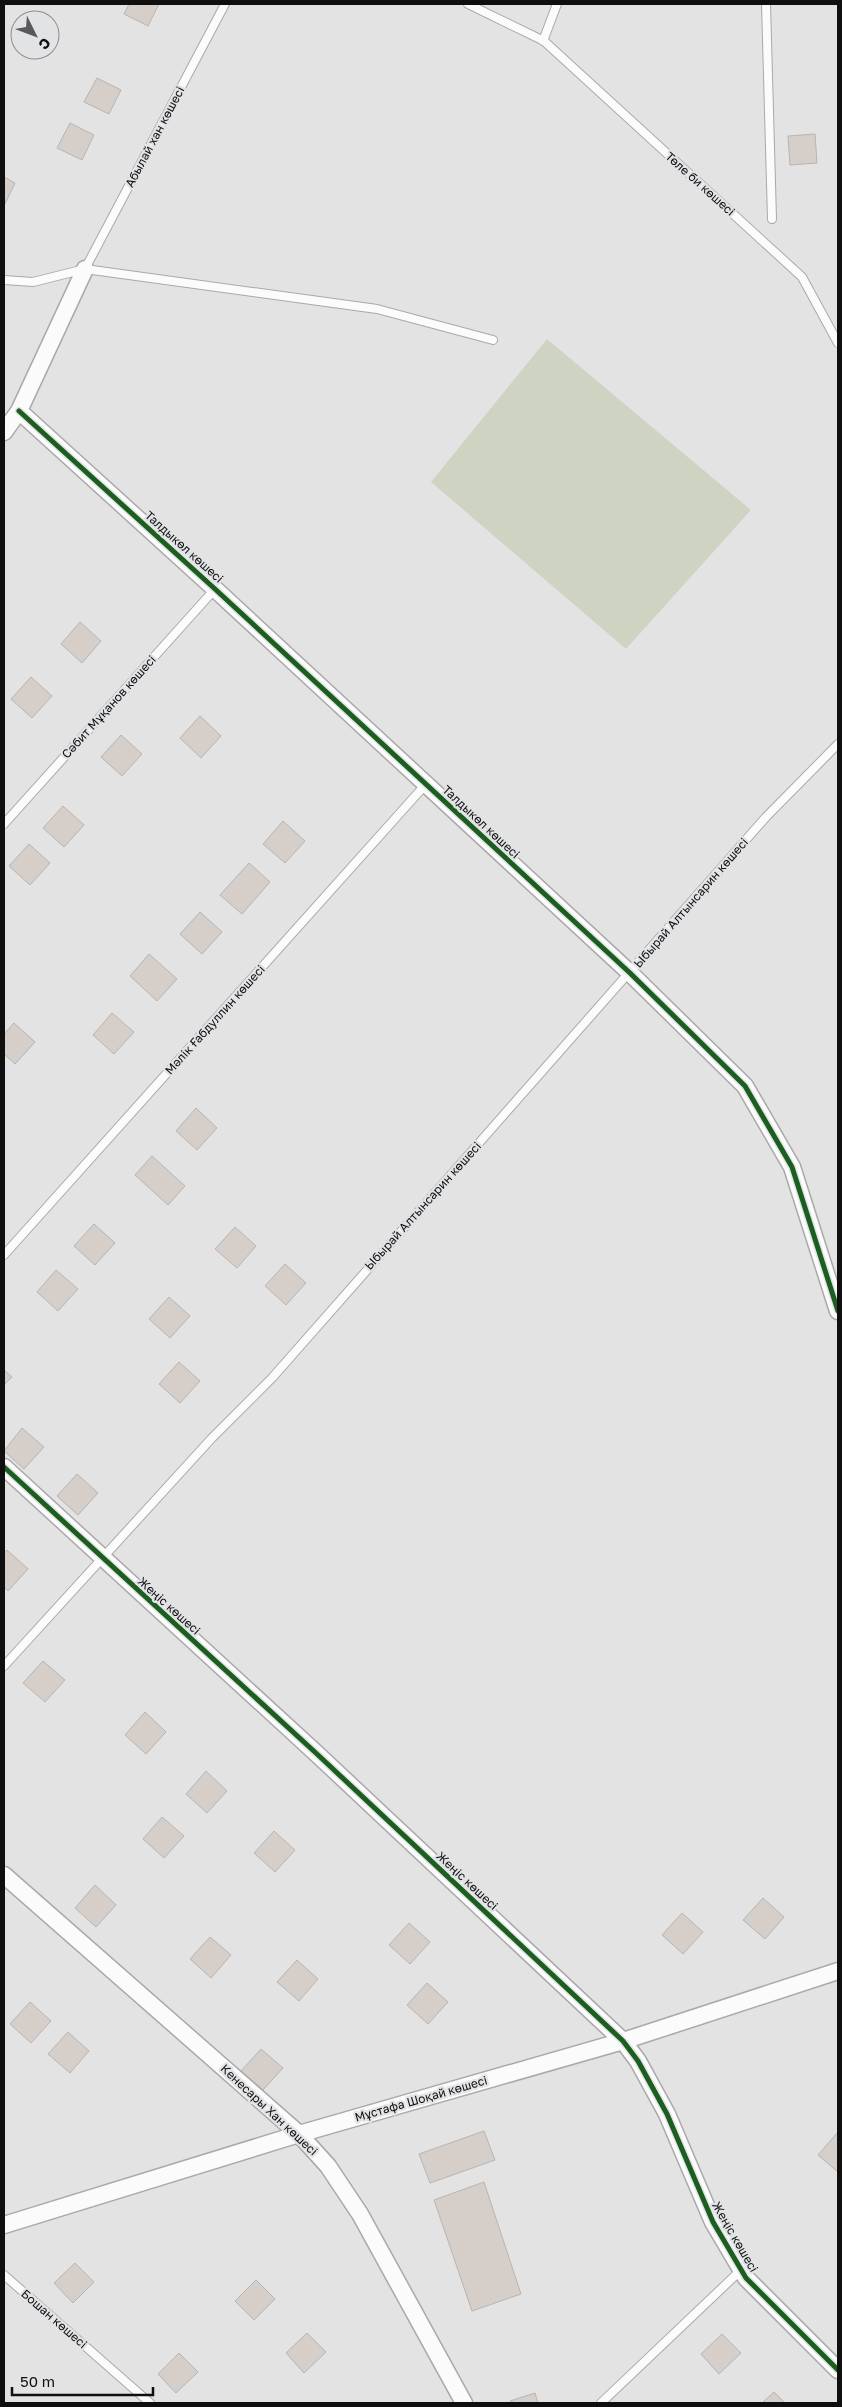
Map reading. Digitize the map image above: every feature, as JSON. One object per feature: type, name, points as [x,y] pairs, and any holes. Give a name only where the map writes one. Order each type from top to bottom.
[{"type":"street","points":[[4,432],[19,411],[85,269]]},
{"type":"street","name":"Талдыкөл көшесі","points":[[19,411],[215,589],[630,973],[745,1086],[792,1167],[838,1311]]},
{"type":"street","name":"Жеңіс көшесі","points":[[4,1467],[317,1754],[623,2041],[638,2061],[667,2114],[713,2222],[746,2278],[838,2370]]},
{"type":"street","name":"Кенесары Хан көшесі","points":[[4,1875],[299,2134],[328,2166],[360,2214],[464,2403]]},
{"type":"street","name":"Мұстафа Шоқай көшесі","points":[[4,2225],[299,2134],[623,2041],[838,1971]]},
{"type":"lane","name":"Абылай хан көшесі","points":[[85,269],[225,4]]},
{"type":"lane","name":"Төле би көшесі","points":[[468,4],[543,41],[802,278],[838,343]]},
{"type":"lane","points":[[543,41],[557,4]]},
{"type":"lane","points":[[766,4],[772,219]]},
{"type":"lane","points":[[4,280],[33,282],[85,269],[377,309],[493,340]]},
{"type":"lane","name":"Сәбит Мұқанов көшесі","points":[[4,824],[215,589]]},
{"type":"lane","name":"Ыбырай Алтынсарин көшесі","points":[[4,1666],[211,1439],[272,1378],[766,817],[838,744]]},
{"type":"lane","name":"Мәлік Ғабдуллин көшесі","points":[[4,1255],[426,784]]},
{"type":"lane","points":[[601,2403],[741,2270]]},
{"type":"lane","name":"Бошан көшесі","points":[[4,2275],[150,2403]]},
{"type":"green space","points":[[547,339],[751,510],[626,649],[431,482]]},
{"type":"building","points":[[129,4],[159,4],[148,26],[124,14]]},
{"type":"building","points":[[97,78],[121,90],[109,114],[84,102]]},
{"type":"building","points":[[70,123],[94,135],[82,160],[57,148]]},
{"type":"building","points":[[815,134],[817,163],[790,165],[788,136]]},
{"type":"building","points":[[4,177],[15,183],[4,206]]},
{"type":"building","points":[[80,622],[101,641],[82,663],[61,644]]},
{"type":"building","points":[[31,677],[52,696],[32,718],[11,699]]},
{"type":"building","points":[[200,716],[221,736],[201,758],[180,738]]},
{"type":"building","points":[[121,735],[142,754],[122,776],[101,757]]},
{"type":"building","points":[[63,806],[84,825],[64,847],[43,828]]},
{"type":"building","points":[[283,821],[305,841],[285,863],[263,844]]},
{"type":"building","points":[[29,844],[50,863],[30,885],[9,866]]},
{"type":"building","points":[[249,863],[270,882],[242,914],[220,895]]},
{"type":"building","points":[[200,912],[222,932],[202,954],[180,934]]},
{"type":"building","points":[[149,954],[177,979],[157,1001],[130,976]]},
{"type":"building","points":[[112,1013],[134,1032],[114,1054],[93,1035]]},
{"type":"building","points":[[14,1023],[35,1042],[15,1064],[4,1054],[4,1034]]},
{"type":"building","points":[[196,1108],[217,1128],[197,1150],[176,1131]]},
{"type":"building","points":[[152,1156],[185,1186],[168,1205],[135,1175]]},
{"type":"building","points":[[94,1224],[115,1243],[95,1265],[74,1246]]},
{"type":"building","points":[[235,1227],[256,1246],[237,1268],[215,1249]]},
{"type":"building","points":[[285,1264],[306,1283],[286,1305],[265,1286]]},
{"type":"building","points":[[56,1270],[78,1289],[58,1311],[37,1292]]},
{"type":"building","points":[[169,1297],[190,1316],[170,1338],[149,1319]]},
{"type":"building","points":[[179,1362],[200,1381],[180,1403],[159,1384]]},
{"type":"building","points":[[4,1370],[12,1377],[4,1385]]},
{"type":"building","points":[[22,1428],[44,1447],[24,1469],[4,1451]]},
{"type":"building","points":[[77,1474],[98,1493],[78,1515],[57,1496]]},
{"type":"building","points":[[7,1550],[28,1569],[8,1591],[4,1587],[4,1553]]},
{"type":"building","points":[[43,1661],[65,1680],[45,1702],[23,1683]]},
{"type":"building","points":[[145,1712],[166,1732],[146,1754],[125,1735]]},
{"type":"building","points":[[206,1771],[227,1791],[207,1813],[186,1794]]},
{"type":"building","points":[[162,1817],[184,1836],[164,1858],[143,1839]]},
{"type":"building","points":[[274,1831],[295,1850],[275,1872],[254,1853]]},
{"type":"building","points":[[95,1885],[116,1905],[96,1927],[75,1908]]},
{"type":"building","points":[[763,1898],[784,1917],[765,1939],[743,1920]]},
{"type":"building","points":[[682,1913],[703,1932],[683,1954],[662,1935]]},
{"type":"building","points":[[409,1923],[430,1942],[410,1964],[389,1945]]},
{"type":"building","points":[[210,1937],[231,1955],[211,1978],[190,1959]]},
{"type":"building","points":[[297,1960],[318,1979],[299,2001],[277,1982]]},
{"type":"building","points":[[427,1983],[448,2002],[428,2024],[407,2005]]},
{"type":"building","points":[[30,2002],[51,2021],[31,2043],[10,2024]]},
{"type":"building","points":[[68,2032],[89,2051],[70,2073],[48,2054]]},
{"type":"building","points":[[261,2049],[283,2068],[263,2090],[241,2071]]},
{"type":"building","points":[[484,2131],[495,2160],[430,2183],[419,2154]]},
{"type":"building","points":[[838,2132],[838,2172],[818,2155]]},
{"type":"building","points":[[484,2182],[521,2294],[472,2311],[434,2200]]},
{"type":"building","points":[[75,2263],[94,2282],[73,2303],[54,2283]]},
{"type":"building","points":[[256,2280],[275,2299],[254,2320],[235,2301]]},
{"type":"building","points":[[307,2333],[326,2352],[304,2373],[286,2353]]},
{"type":"building","points":[[722,2334],[741,2353],[719,2374],[701,2354]]},
{"type":"building","points":[[179,2353],[198,2372],[176,2393],[158,2374]]},
{"type":"building","points":[[774,2392],[785,2403],[762,2403]]},
{"type":"building","points":[[535,2393],[538,2403],[511,2403],[510,2401]]},
{"type":"cycle path","points":[[19,411],[215,589],[630,973],[745,1086],[792,1167],[838,1311]]},
{"type":"cycle path","points":[[4,1467],[317,1754],[623,2041],[638,2061],[667,2114],[713,2222],[746,2278],[838,2370]]}]
